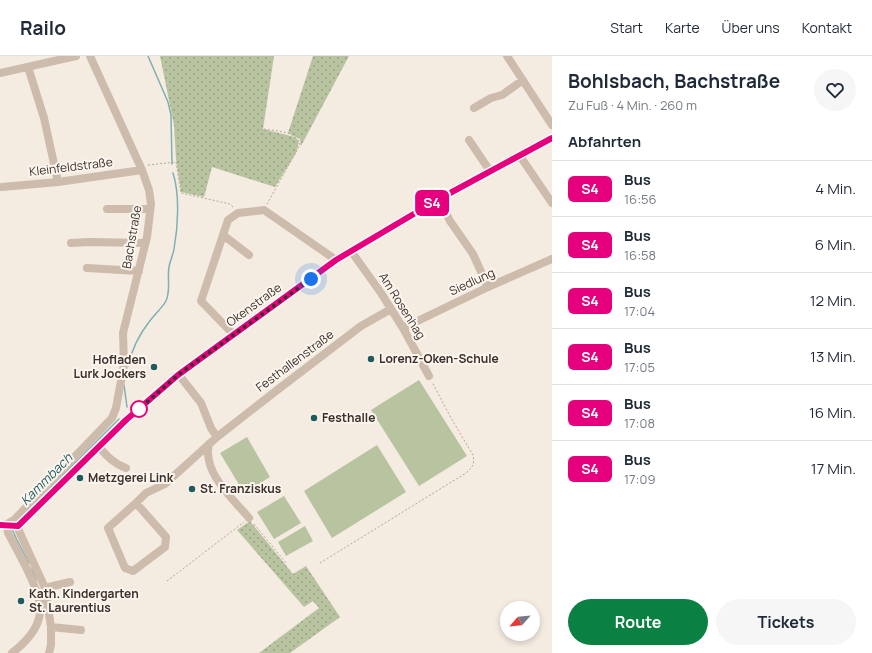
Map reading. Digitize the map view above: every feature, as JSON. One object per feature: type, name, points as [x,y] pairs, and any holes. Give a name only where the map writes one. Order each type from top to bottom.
[{"type":"street","points":[[0,73],[76,56]]},
{"type":"street","name":"Bachstraße","points":[[9,525],[112,418],[116,408],[124,365],[123,333],[145,243],[150,209],[149,190],[141,168],[92,56]]},
{"type":"street","points":[[507,56],[552,125]]},
{"type":"street","points":[[28,67],[44,118],[58,182]]},
{"type":"street","points":[[474,108],[491,98],[502,95],[523,80]]},
{"type":"street","name":"Okenstraße","points":[[9,525],[99,447],[126,420],[178,375],[336,260],[439,199],[552,138]]},
{"type":"street","points":[[469,140],[490,171]]},
{"type":"street","points":[[520,156],[552,203]]},
{"type":"street","name":"Kleinfeldstraße","points":[[2,187],[58,182],[141,168]]},
{"type":"street","points":[[439,199],[450,221],[473,254],[488,287]]},
{"type":"street","points":[[107,209],[150,209]]},
{"type":"street","points":[[234,335],[201,301],[228,220],[238,213],[264,210],[336,260]]},
{"type":"street","points":[[223,235],[249,255]]},
{"type":"street","points":[[70,243],[145,243]]},
{"type":"street","name":"Am Rosenhag","points":[[351,251],[381,293],[403,328],[429,376]]},
{"type":"street","name":"Siedlung","points":[[403,328],[488,287],[552,259]]},
{"type":"street","points":[[87,268],[139,271]]},
{"type":"street","name":"Festhallenstraße","points":[[136,503],[166,537],[164,547],[133,571],[125,568],[108,528],[146,492],[164,484],[217,437],[361,326],[391,309]]},
{"type":"street","points":[[178,375],[201,403],[211,428],[217,437]]},
{"type":"street","points":[[116,408],[126,420]]},
{"type":"street","points":[[209,444],[208,456],[214,476],[249,518]]},
{"type":"street","points":[[99,447],[117,465],[126,468]]},
{"type":"street","points":[[12,653],[25,643],[32,633],[40,614],[40,607],[32,580],[8,533],[9,525],[19,531],[45,588],[51,627],[51,645],[49,653]]},
{"type":"street","points":[[45,588],[70,582]]},
{"type":"street","points":[[51,627],[81,630]]},
{"type":"path","points":[[264,129],[296,137],[300,141],[300,145],[264,210]]},
{"type":"path","points":[[141,168],[176,162],[180,193],[230,204],[238,213]]},
{"type":"path","points":[[320,563],[466,473],[473,466],[474,459],[429,376]]},
{"type":"path","points":[[167,581],[249,518],[287,564]]},
{"type":"green space","points":[[160,56],[274,56],[263,129],[295,137],[299,142],[296,153],[275,187],[212,167],[204,197],[181,192],[176,159],[174,125]]},
{"type":"green space","points":[[313,56],[349,56],[301,146],[300,139],[288,133]]},
{"type":"green space","points":[[419,380],[467,456],[419,486],[371,410]]},
{"type":"green space","points":[[247,437],[270,477],[244,493],[220,453]]},
{"type":"green space","points":[[377,445],[406,492],[332,538],[304,491]]},
{"type":"green space","points":[[284,496],[301,523],[274,539],[257,512]]},
{"type":"green space","points":[[250,521],[293,574],[306,566],[340,617],[290,653],[259,653],[319,608],[313,601],[304,607],[237,530]]},
{"type":"green space","points":[[305,526],[313,541],[286,556],[278,542]]},
{"type":"waterway","name":"Kammbach","points":[[148,56],[168,102],[171,115],[172,164]]},
{"type":"waterway","name":"Kammbach","points":[[128,366],[131,354],[142,332],[164,304],[167,297],[169,288],[169,267],[177,231],[177,191],[173,173]]},
{"type":"waterway","name":"Kammbach","points":[[124,385],[127,407]]},
{"type":"waterway","name":"Kammbach","points":[[47,491],[119,419]]},
{"type":"waterway","name":"Kammbach","points":[[15,524],[12,529],[29,563]]},
{"type":"waterway","name":"Kammbach","points":[[32,569],[36,580]]},
{"type":"bus line","name":"S4","points":[[0,525],[7,524],[18,526],[126,420],[178,375],[336,260],[439,199],[552,138]]},
{"type":"place","name":"Lorenz-Oken-Schule","points":[[371,359]]},
{"type":"place","name":"Hofladen Lurk Jockers","points":[[154,367]]},
{"type":"place","name":"Festhalle","points":[[314,418]]},
{"type":"place","name":"Metzgerei Link","points":[[80,478]]},
{"type":"place","name":"St. Franziskus","points":[[192,489]]},
{"type":"place","name":"Kath. Kindergarten St. Laurentius","points":[[21,601]]},
{"type":"route","points":[[139,409],[138,410],[178,375],[311,279]]}]
